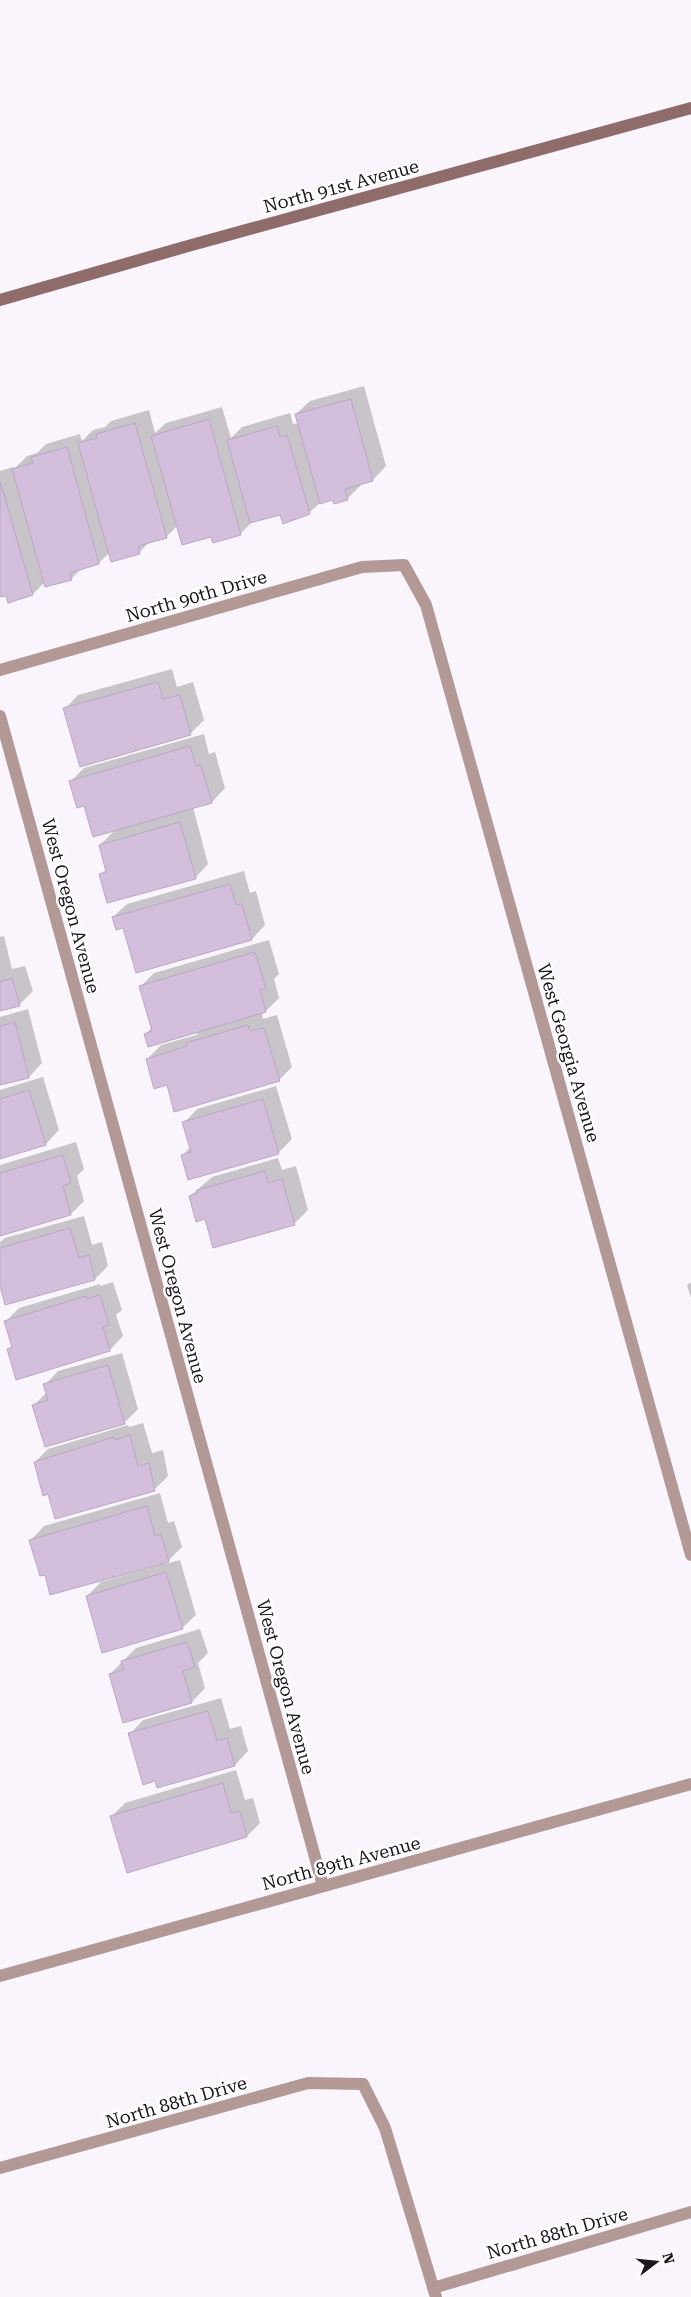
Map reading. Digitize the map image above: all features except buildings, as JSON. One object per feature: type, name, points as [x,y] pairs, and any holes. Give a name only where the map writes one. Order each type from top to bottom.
[{"type":"main road","name":"North 91st Avenue","points":[[0,300],[188,246],[691,108]]},
{"type":"street","name":"North 90th Drive","points":[[0,670],[362,567],[404,565]]},
{"type":"street","name":"West Georgia Avenue","points":[[404,565],[426,605],[691,1555]]},
{"type":"street","name":"West Oregon Avenue","points":[[0,716],[323,1886]]},
{"type":"street","name":"North 89th Avenue","points":[[0,1976],[691,1784]]},
{"type":"street","name":"North 88th Drive","points":[[0,2168],[308,2083],[363,2084],[385,2128],[434,2292],[691,2212]]}]
